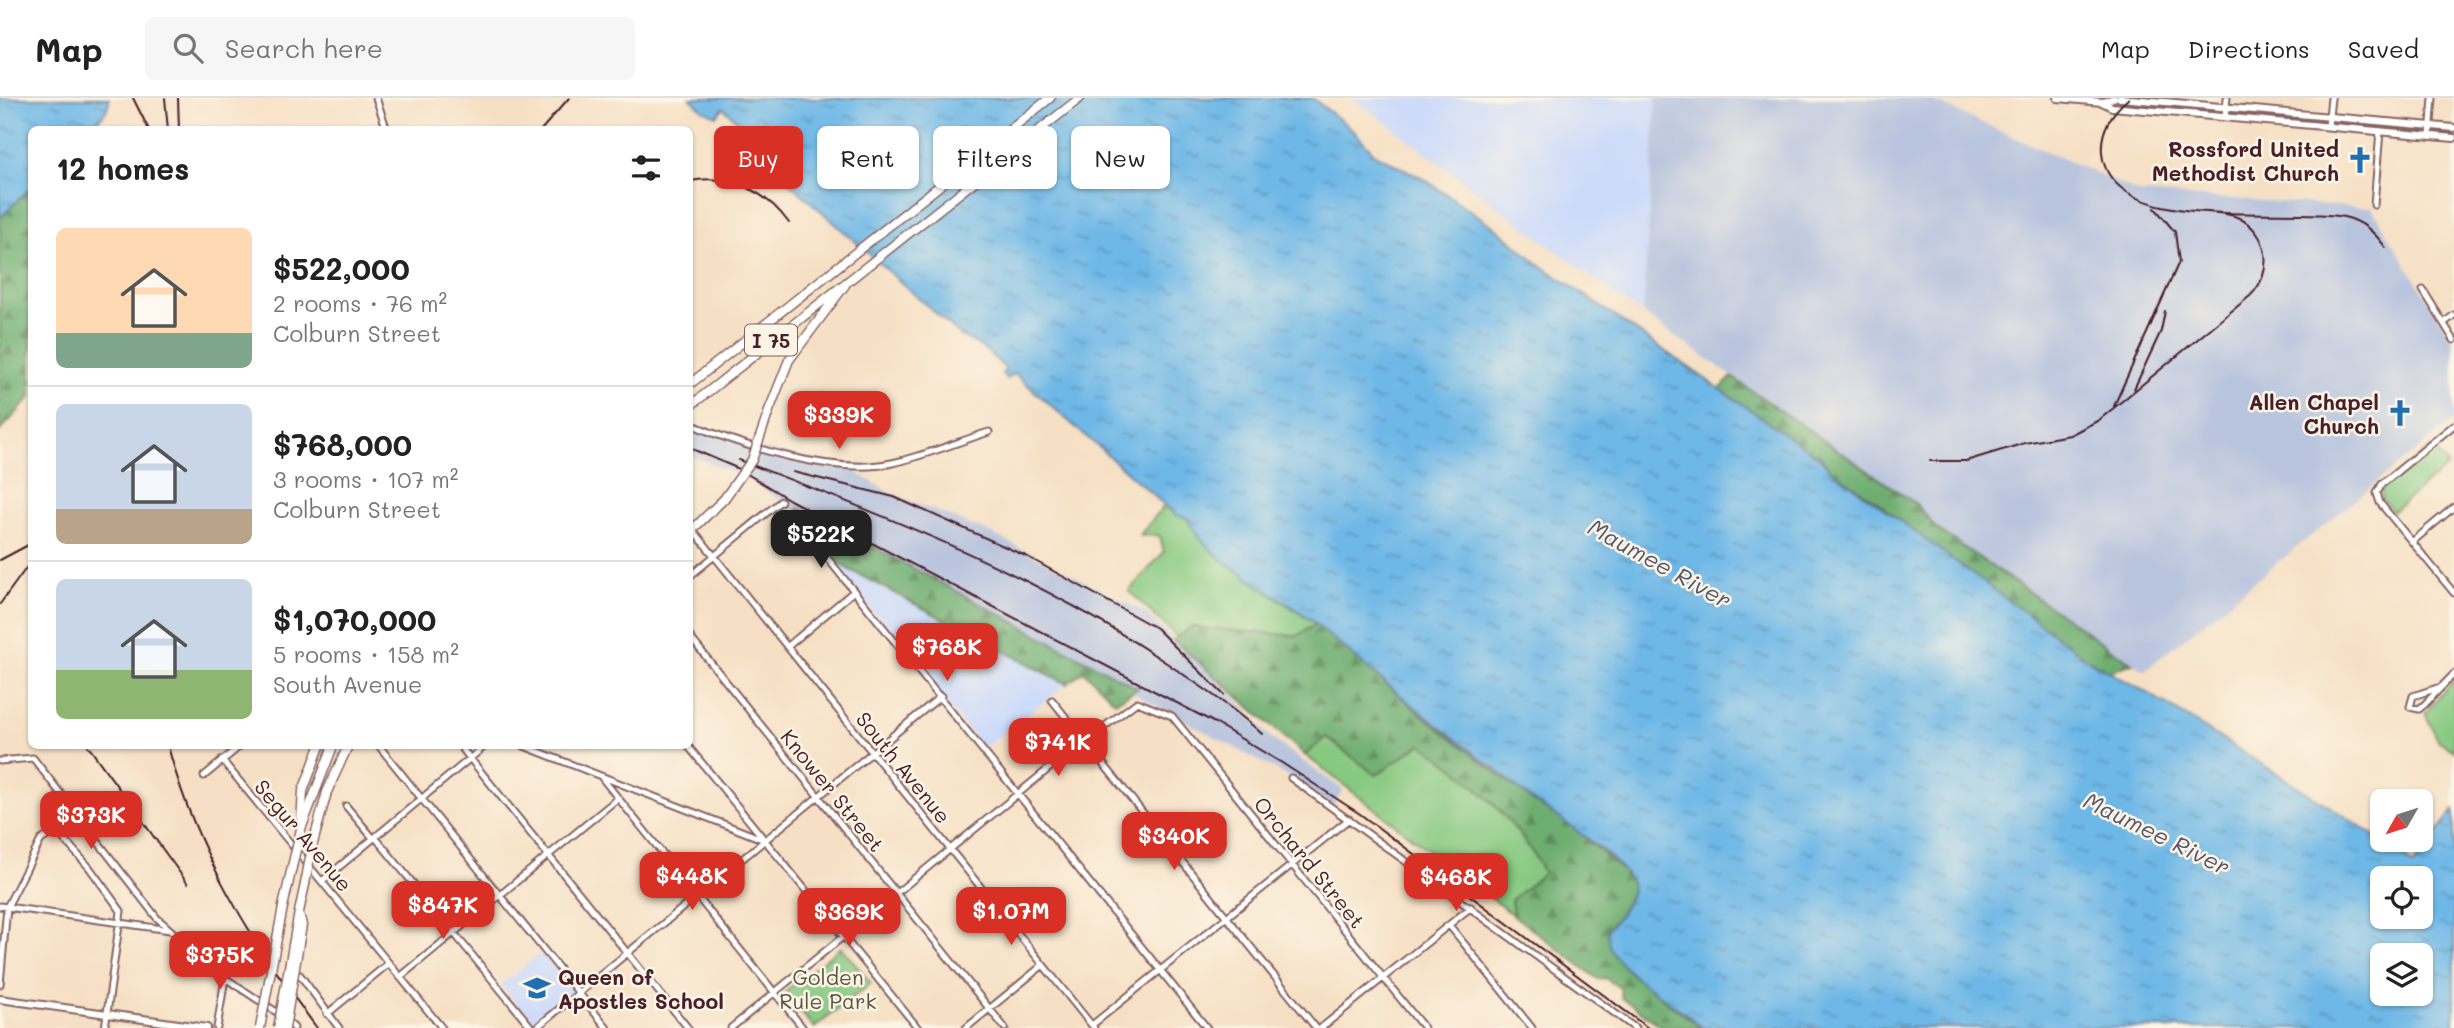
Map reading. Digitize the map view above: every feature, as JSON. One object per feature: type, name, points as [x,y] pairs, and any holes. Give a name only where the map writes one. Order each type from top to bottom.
[{"type":"highway","name":"I 75","points":[[693,382],[1050,98]]},
{"type":"highway","name":"I 75","points":[[693,404],[853,274],[1080,98]]},
{"type":"highway","points":[[693,526],[724,499],[752,460],[789,359],[853,274]]},
{"type":"highway","points":[[301,829],[303,790],[319,749]]},
{"type":"highway","points":[[258,1028],[301,829],[332,749]]},
{"type":"highway","points":[[278,1028],[312,847],[327,792],[347,749]]},
{"type":"highway","points":[[285,1028],[302,925],[299,913]]},
{"type":"main road","points":[[2058,98],[2102,102],[2112,107],[2454,138]]},
{"type":"main road","points":[[2102,102],[2114,98]]},
{"type":"main road","points":[[2120,98],[2454,128]]},
{"type":"main road","points":[[2150,110],[2151,101]]},
{"type":"main road","points":[[0,999],[207,1028]]},
{"type":"street","points":[[376,98],[386,126]]},
{"type":"street","points":[[2225,117],[2227,98]]},
{"type":"street","points":[[2329,127],[2331,98]]},
{"type":"street","points":[[2430,135],[2433,98]]},
{"type":"street","points":[[2374,205],[2379,131]]},
{"type":"street","points":[[2423,290],[2454,340]]},
{"type":"street","points":[[2444,323],[2454,315]]},
{"type":"street","points":[[693,425],[751,447],[845,466],[892,463],[989,432]]},
{"type":"street","points":[[2454,425],[2382,484],[2377,497],[2454,592]]},
{"type":"street","points":[[693,574],[781,501]]},
{"type":"street","points":[[2412,542],[2454,507]]},
{"type":"street","name":"South Avenue","points":[[693,530],[1093,1027]]},
{"type":"street","points":[[807,533],[1207,1028]]},
{"type":"street","points":[[787,647],[854,591]]},
{"type":"street","name":"Knower Street","points":[[693,641],[1004,1028]]},
{"type":"street","points":[[2441,687],[2413,696],[2410,707],[2419,709],[2441,687],[2454,674]]},
{"type":"street","points":[[346,806],[534,1028],[941,696]]},
{"type":"street","points":[[1052,700],[1318,1028],[1471,908]]},
{"type":"street","name":"Orchard Street","points":[[1084,740],[1132,702],[1145,704],[1172,716],[1424,1028]]},
{"type":"street","points":[[731,1028],[1084,740]]},
{"type":"street","points":[[204,776],[236,749]]},
{"type":"street","points":[[381,749],[607,1028]]},
{"type":"street","points":[[462,749],[688,1028]]},
{"type":"street","points":[[322,881],[481,749]]},
{"type":"street","points":[[531,749],[765,840]]},
{"type":"street","points":[[690,749],[918,1028]]},
{"type":"street","points":[[0,761],[33,758],[148,908],[225,978],[281,1015],[294,1028]]},
{"type":"street","name":"Segur Avenue","points":[[222,760],[442,1028]]},
{"type":"street","points":[[601,778],[803,1028]]},
{"type":"street","points":[[1291,778],[1635,1028]]},
{"type":"street","points":[[401,977],[617,799]]},
{"type":"street","points":[[1093,1027],[1349,819]]},
{"type":"street","points":[[0,914],[37,848],[49,835],[63,837],[121,911],[105,1028]]},
{"type":"street","points":[[3,907],[170,930]]},
{"type":"street","points":[[0,984],[8,917],[3,907]]},
{"type":"street","points":[[0,924],[8,917]]},
{"type":"street","points":[[1449,925],[1532,1028]]},
{"type":"street","points":[[327,1014],[389,963]]},
{"type":"street","points":[[966,1028],[1043,965]]},
{"type":"street","points":[[300,975],[339,1028]]},
{"type":"street","points":[[217,1028],[225,978]]},
{"type":"street","points":[[1620,1028],[1628,1022]]},
{"type":"shaded area","points":[[1353,98],[1656,98],[1643,314],[1618,297]]},
{"type":"shaded area","points":[[1656,98],[1926,98],[2140,193],[2372,208],[2454,343],[2454,420],[2144,671],[1937,529],[1916,504],[1643,314]]},
{"type":"shaded area","points":[[693,427],[751,447],[846,466],[890,493],[991,533],[1144,612],[1228,691],[1270,737],[1343,790],[1332,807],[1291,778],[804,515],[742,476],[693,456]]},
{"type":"shaded area","points":[[829,558],[1005,651],[1067,684],[983,749]]},
{"type":"shaded area","name":"Queen of Apostles School","points":[[542,952],[574,992],[534,1025],[500,985]]},
{"type":"green space","points":[[28,190],[28,400],[0,431],[0,218]]},
{"type":"green space","points":[[1732,377],[1916,504],[1937,529],[2132,663],[2110,672],[2081,655],[1830,469],[1820,458],[1719,390]]},
{"type":"green space","points":[[2432,447],[2448,466],[2393,511],[2381,498],[2382,488]]},
{"type":"green space","points":[[1165,505],[1176,515],[1188,518],[1209,547],[1226,561],[1316,624],[1298,636],[1192,627],[1177,637],[1129,591],[1164,552],[1159,535],[1139,536]]},
{"type":"green space","points":[[799,508],[846,534],[846,541],[854,548],[868,544],[1138,688],[1115,702],[1084,671],[1067,684],[831,560],[797,517]]},
{"type":"green space","points":[[1316,624],[1422,715],[1533,801],[1567,821],[1624,872],[1632,884],[1632,891],[1617,920],[1608,929],[1636,978],[1702,1028],[1664,1028],[1622,998],[1620,988],[1605,978],[1598,979],[1513,915],[1511,900],[1544,873],[1521,837],[1491,801],[1438,756],[1421,744],[1376,775],[1326,737],[1305,755],[1173,640],[1192,627],[1297,636]]},
{"type":"green space","points":[[2454,680],[2454,751],[2438,740],[2425,713]]},
{"type":"green space","points":[[1326,737],[1376,775],[1421,744],[1474,785],[1507,819],[1544,874],[1511,900],[1513,915],[1305,755]]},
{"type":"green space","name":"Golden Rule Park","points":[[841,947],[871,983],[814,1028],[785,992]]},
{"type":"water","points":[[0,98],[109,98],[107,109],[91,124],[28,126],[28,190],[0,218]]},
{"type":"water","name":"Maumee River","points":[[690,98],[1312,98],[1353,130],[1375,154],[1424,179],[1499,230],[1536,262],[1820,458],[1830,469],[2093,663],[2148,693],[2370,832],[2370,852],[2400,852],[2413,866],[2423,852],[2433,852],[2433,839],[2454,810],[2454,1028],[1702,1028],[1644,984],[1616,958],[1609,944],[1608,929],[1624,908],[1632,888],[1616,862],[1426,716],[1317,625],[1227,563],[1197,534],[1188,518],[1176,515],[1014,373],[1007,379],[1002,374],[1006,369],[991,355],[961,336],[796,189],[803,189],[803,126],[744,126],[723,108],[717,116],[703,110]]},
{"type":"railway","points":[[133,98],[147,126]]},
{"type":"railway","points":[[165,98],[168,126]]},
{"type":"railway","points":[[178,98],[179,126]]},
{"type":"railway","points":[[544,126],[569,98]]},
{"type":"railway","points":[[2129,98],[2108,122],[2102,153],[2112,179],[2135,197],[2167,207],[2205,212],[2344,217],[2368,228],[2386,248]]},
{"type":"railway","points":[[693,181],[719,180],[746,187],[769,202],[789,223]]},
{"type":"railway","points":[[2114,406],[2179,262],[2175,232],[2155,208]]},
{"type":"railway","points":[[1930,461],[1966,461],[2025,443],[2070,435],[2099,420],[2250,296],[2258,287],[2265,265],[2265,254],[2257,234],[2239,218],[2207,212]]},
{"type":"railway","points":[[2134,389],[2161,331],[2165,311]]},
{"type":"railway","points":[[693,449],[739,469],[790,500],[1215,723],[1282,763],[1360,814],[1648,1028]]},
{"type":"railway","points":[[739,460],[850,503],[1013,574],[1117,631],[1228,706],[1262,734]]},
{"type":"railway","points":[[793,472],[894,497],[1028,557],[1156,628],[1224,695]]},
{"type":"railway","points":[[0,560],[28,545]]},
{"type":"railway","points":[[0,604],[28,566]]},
{"type":"railway","points":[[90,749],[188,884]]},
{"type":"railway","points":[[169,749],[194,823],[228,894],[270,962],[317,1028]]},
{"type":"place","name":"Rossford United Methodist Church","points":[[2360,160]]},
{"type":"place","name":"Allen Chapel Church","points":[[2400,413]]},
{"type":"place","name":"Queen of Apostles School","points":[[537,988]]}]
